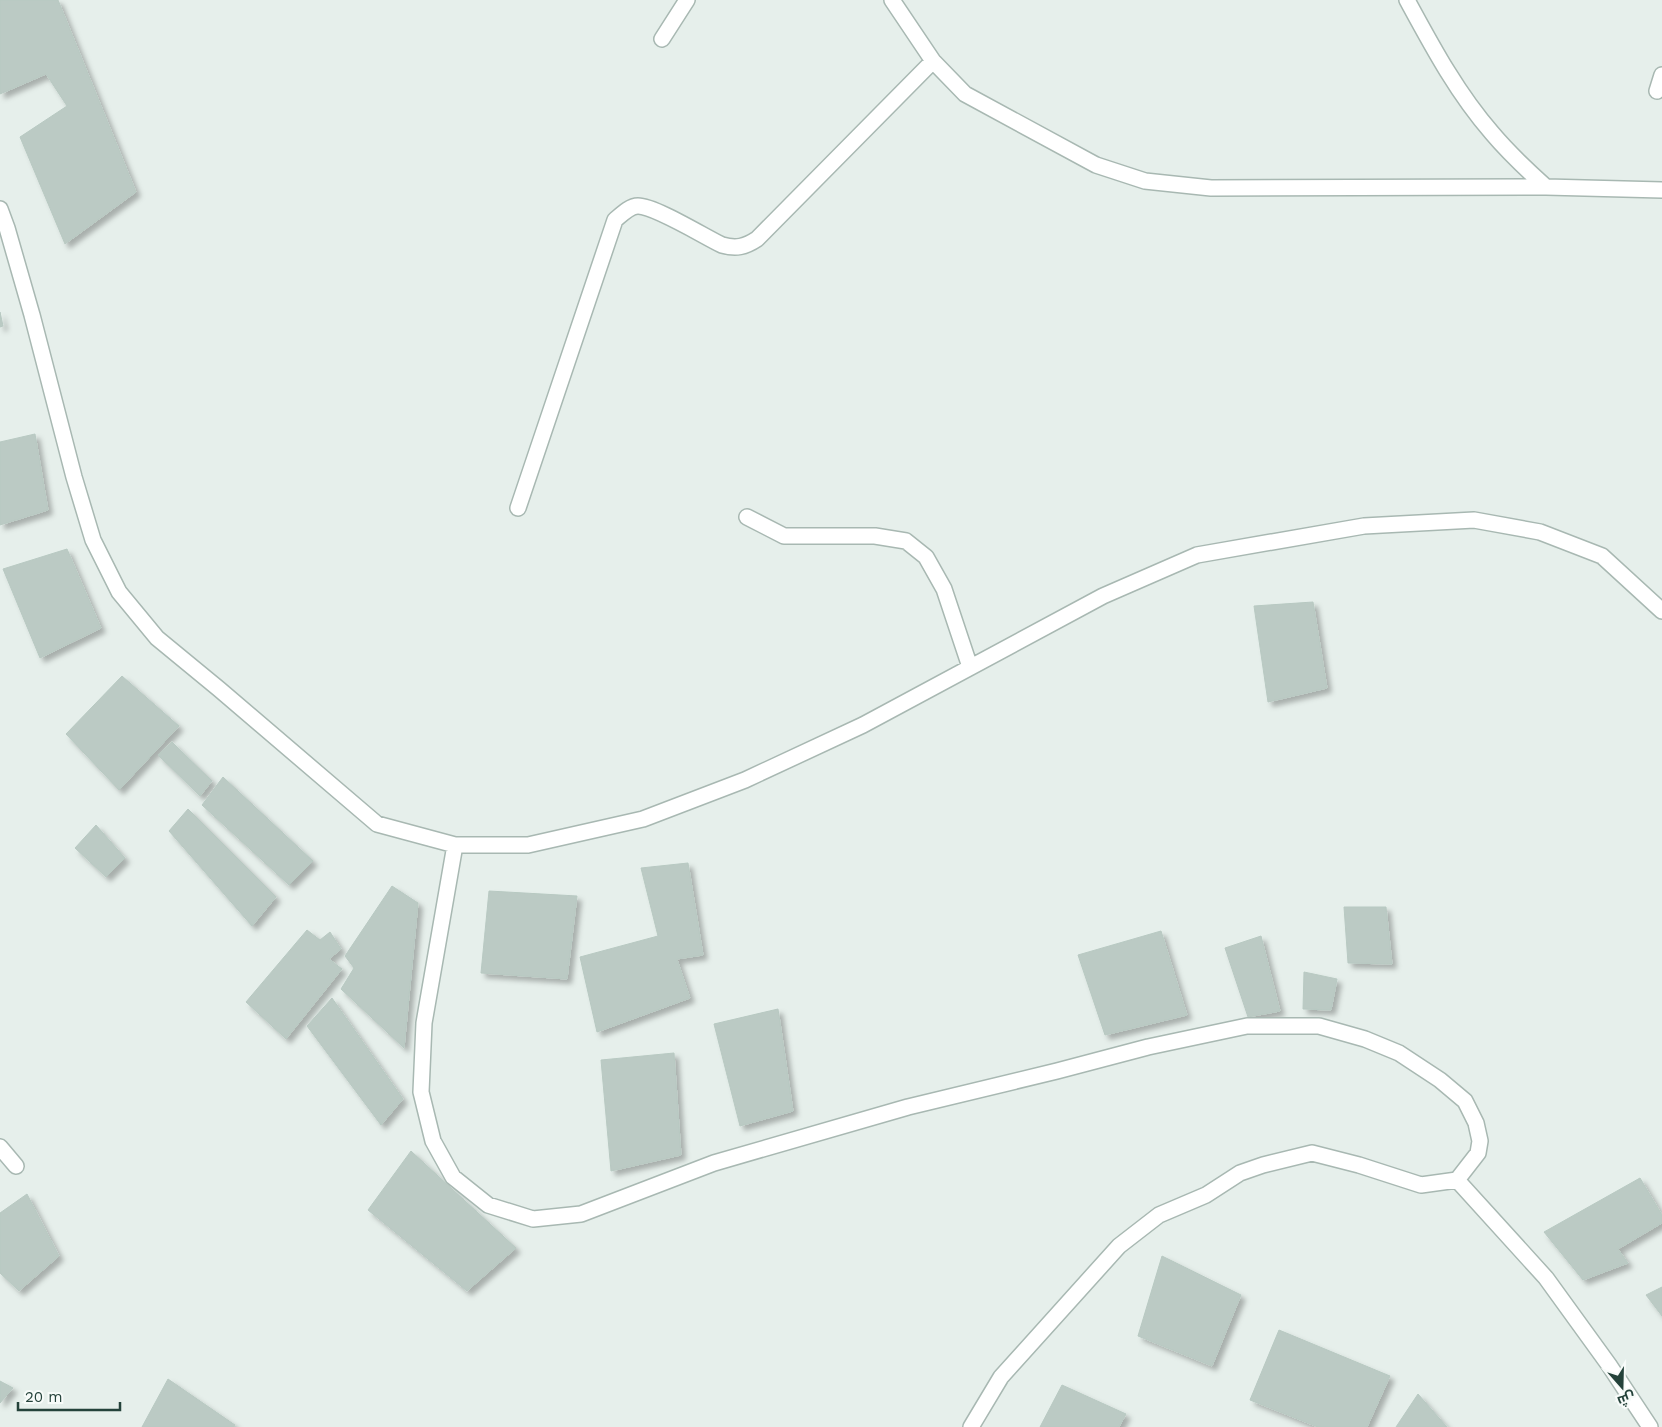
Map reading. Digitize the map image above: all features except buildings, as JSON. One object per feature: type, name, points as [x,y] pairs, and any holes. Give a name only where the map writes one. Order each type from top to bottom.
[{"type":"street","points":[[662,38],[687,0]]},
{"type":"street","points":[[892,0],[932,61],[965,94],[1096,165],[1145,180],[1211,188],[1546,187],[1662,190]]},
{"type":"street","points":[[1407,0],[1446,70],[1468,102],[1492,133],[1546,187]]},
{"type":"street","points":[[518,508],[615,220],[624,212],[637,206],[650,208],[722,246],[734,248],[748,245],[757,239],[932,61]]},
{"type":"street","points":[[1657,91],[1662,75]]},
{"type":"street","points":[[0,209],[8,228],[74,477],[93,540],[119,592],[157,638],[219,688],[377,824],[454,845],[528,845],[642,819],[745,780],[863,725],[1103,596],[1197,555],[1364,526],[1474,520],[1540,532],[1602,556],[1662,611]]},
{"type":"street","points":[[747,517],[784,536],[876,536],[906,541],[926,558],[944,589],[970,667]]},
{"type":"street","points":[[454,845],[424,1023],[422,1092],[433,1141],[453,1177],[488,1205],[533,1219],[581,1214],[714,1164],[908,1107],[1148,1047],[1247,1026],[1319,1026],[1365,1040],[1399,1053],[1440,1080],[1465,1102],[1476,1123],[1480,1141],[1478,1153],[1457,1180],[1421,1185],[1359,1165],[1312,1153],[1240,1172],[1206,1195],[1159,1215],[1119,1246],[1001,1377],[971,1427]]},
{"type":"street","points":[[0,1147],[16,1166]]},
{"type":"street","points":[[1457,1180],[1546,1278],[1609,1365],[1650,1427]]}]
